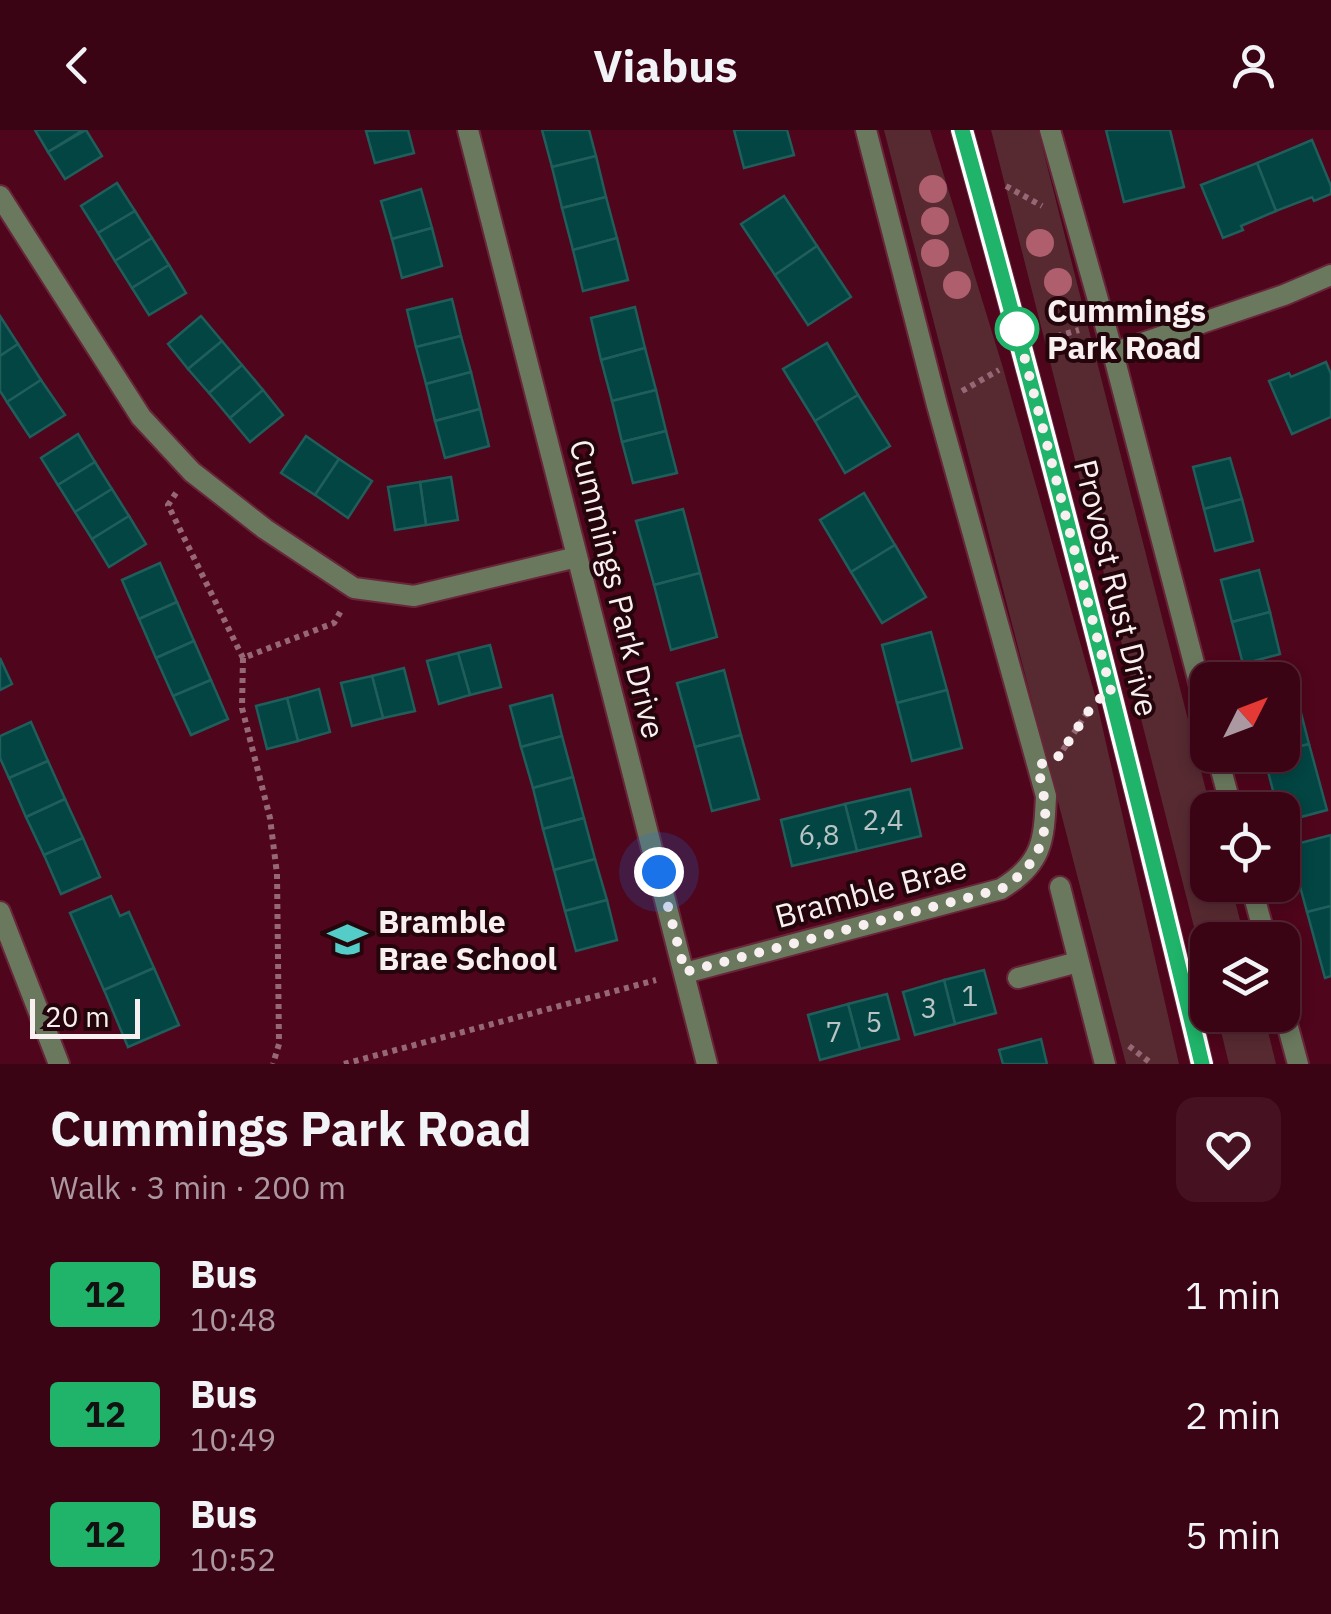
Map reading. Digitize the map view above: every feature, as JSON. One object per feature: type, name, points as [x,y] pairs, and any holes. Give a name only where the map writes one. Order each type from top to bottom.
[{"type":"street","name":"Cummings Park Drive","points":[[468,130],[707,1064]]},
{"type":"street","points":[[866,130],[1037,766]]},
{"type":"street","name":"Provost Rust Drive","points":[[962,130],[1112,695],[1202,1064]]},
{"type":"street","name":"Provost Rust Drive","points":[[1050,130],[1194,662]]},
{"type":"street","points":[[0,196],[140,417],[192,472],[265,529],[354,588],[414,596],[578,557]]},
{"type":"street","points":[[1113,352],[1284,296],[1331,275]]},
{"type":"street","name":"Bramble Brae","points":[[685,972],[1001,889],[1035,861],[1044,833],[1046,796],[1037,766]]},
{"type":"street","points":[[1060,888],[1105,1064]]},
{"type":"street","points":[[0,912],[59,1064]]},
{"type":"street","points":[[1018,978],[1078,962]]},
{"type":"street","points":[[1289,1032],[1298,1064]]},
{"type":"path","points":[[1002,169],[1006,188],[1075,222]]},
{"type":"path","points":[[192,472],[168,504],[244,658],[242,708],[270,818],[277,874],[279,1044],[273,1064]]},
{"type":"path","points":[[244,658],[334,623],[354,588]]},
{"type":"path","points":[[1037,766],[1059,756],[1096,700],[1112,695]]},
{"type":"path","points":[[344,1064],[685,972]]},
{"type":"shaded area","points":[[884,130],[930,130],[1003,368],[1096,699],[1179,1064],[1126,1064]]},
{"type":"shaded area","points":[[991,130],[1038,130],[1190,727],[1190,772],[1201,772],[1206,792],[1190,792],[1190,902],[1235,902],[1240,922],[1193,922]]},
{"type":"shaded area","points":[[1221,1032],[1268,1032],[1276,1064],[1229,1064]]},
{"type":"building","points":[[35,130],[83,130],[48,152]]},
{"type":"building","points":[[86,130],[102,156],[65,179],[48,152]]},
{"type":"building","points":[[408,130],[414,153],[375,163],[366,131]]},
{"type":"building","points":[[542,130],[589,130],[596,156],[552,167]]},
{"type":"building","points":[[734,130],[787,130],[794,155],[744,168]]},
{"type":"building","points":[[1106,130],[1170,130],[1184,187],[1124,202]]},
{"type":"building","points":[[1312,140],[1331,194],[1276,211],[1257,163]]},
{"type":"building","points":[[596,156],[606,197],[562,208],[552,167]]},
{"type":"building","points":[[1257,163],[1276,211],[1223,238],[1201,185]]},
{"type":"building","points":[[117,183],[135,211],[98,233],[81,206]]},
{"type":"building","points":[[421,189],[432,228],[392,239],[381,201]]},
{"type":"building","points":[[784,196],[817,246],[775,275],[741,224]]},
{"type":"building","points":[[606,197],[617,238],[573,250],[562,208]]},
{"type":"building","points":[[135,211],[152,238],[115,261],[98,233]]},
{"type":"building","points":[[432,228],[442,266],[402,278],[392,239]]},
{"type":"building","points":[[152,238],[169,265],[132,288],[115,261]]},
{"type":"building","points":[[617,238],[628,280],[583,291],[573,250]]},
{"type":"building","points":[[817,246],[851,297],[808,325],[775,275]]},
{"type":"building","points":[[169,265],[186,293],[149,315],[132,288]]},
{"type":"building","points":[[452,299],[461,336],[416,347],[407,310]]},
{"type":"building","points":[[635,307],[645,348],[601,360],[591,318]]},
{"type":"building","points":[[0,316],[18,344],[0,356]]},
{"type":"building","points":[[201,316],[222,341],[188,369],[168,344]]},
{"type":"building","points":[[461,336],[471,372],[426,384],[416,347]]},
{"type":"building","points":[[222,341],[242,365],[209,393],[188,369]]},
{"type":"building","points":[[827,343],[858,395],[815,421],[783,369]]},
{"type":"building","points":[[18,344],[41,380],[7,402],[0,391],[0,356]]},
{"type":"building","points":[[645,348],[656,390],[612,401],[601,360]]},
{"type":"building","points":[[1326,362],[1331,374],[1331,417],[1292,434],[1269,381],[1289,373],[1291,377]]},
{"type":"building","points":[[242,365],[263,390],[230,418],[209,393]]},
{"type":"building","points":[[471,372],[480,409],[435,421],[426,384]]},
{"type":"building","points":[[41,380],[65,415],[30,437],[7,402]]},
{"type":"building","points":[[263,390],[283,415],[250,442],[230,418]]},
{"type":"building","points":[[656,390],[666,431],[622,442],[612,401]]},
{"type":"building","points":[[858,395],[890,446],[845,473],[815,421]]},
{"type":"building","points":[[480,409],[489,446],[445,458],[435,421]]},
{"type":"building","points":[[666,431],[677,473],[633,483],[622,442]]},
{"type":"building","points":[[78,434],[95,462],[58,485],[41,458]]},
{"type":"building","points":[[306,436],[339,459],[315,495],[281,473]]},
{"type":"building","points":[[1230,458],[1242,499],[1204,509],[1193,467]]},
{"type":"building","points":[[339,459],[372,481],[348,518],[315,495]]},
{"type":"building","points":[[95,462],[112,489],[75,512],[58,485]]},
{"type":"building","points":[[451,477],[458,520],[426,525],[420,482]]},
{"type":"building","points":[[420,482],[426,525],[395,530],[388,487]]},
{"type":"building","points":[[112,489],[129,516],[92,539],[75,512]]},
{"type":"building","points":[[864,493],[895,545],[851,572],[820,520]]},
{"type":"building","points":[[1242,499],[1253,541],[1215,551],[1204,509]]},
{"type":"building","points":[[683,509],[700,573],[654,585],[636,521]]},
{"type":"building","points":[[129,516],[146,544],[109,567],[92,539]]},
{"type":"building","points":[[895,545],[926,597],[882,623],[851,572]]},
{"type":"building","points":[[160,563],[177,602],[139,619],[122,580]]},
{"type":"building","points":[[1259,570],[1270,612],[1232,622],[1221,580]]},
{"type":"building","points":[[700,573],[717,637],[671,650],[654,585]]},
{"type":"building","points":[[177,602],[194,641],[156,658],[139,619]]},
{"type":"building","points":[[1270,612],[1280,654],[1242,662],[1232,622]]},
{"type":"building","points":[[931,632],[947,690],[897,703],[882,645]]},
{"type":"building","points":[[194,641],[211,680],[173,696],[156,658]]},
{"type":"building","points":[[490,645],[501,687],[470,695],[458,653]]},
{"type":"building","points":[[458,653],[470,695],[439,704],[427,661]]},
{"type":"building","points":[[0,658],[12,684],[0,690]]},
{"type":"building","points":[[404,668],[415,711],[383,718],[372,676]]},
{"type":"building","points":[[724,670],[741,735],[695,747],[677,683]]},
{"type":"building","points":[[372,676],[383,718],[352,726],[341,683]]},
{"type":"building","points":[[211,680],[228,719],[191,735],[173,696]]},
{"type":"building","points":[[319,689],[330,732],[298,741],[287,698]]},
{"type":"building","points":[[947,690],[962,748],[912,761],[897,703]]},
{"type":"building","points":[[552,695],[562,736],[521,747],[510,706]]},
{"type":"building","points":[[287,698],[298,741],[267,749],[256,706]]},
{"type":"building","points":[[1300,709],[1309,744],[1300,746]]},
{"type":"building","points":[[31,722],[48,761],[9,778],[0,758],[0,736]]},
{"type":"building","points":[[741,735],[759,799],[712,811],[695,747]]},
{"type":"building","points":[[562,736],[573,777],[533,788],[521,747]]},
{"type":"building","points":[[1309,744],[1327,810],[1300,817],[1300,792],[1273,792],[1268,772],[1300,772],[1300,746]]},
{"type":"building","points":[[48,761],[65,799],[26,817],[9,778]]},
{"type":"building","points":[[573,777],[584,818],[543,829],[533,788]]},
{"type":"building","points":[[910,789],[921,836],[857,851],[845,804]]},
{"type":"building","points":[[65,799],[83,838],[44,855],[26,817]]},
{"type":"building","points":[[845,804],[857,851],[792,866],[781,820]]},
{"type":"building","points":[[584,818],[595,859],[554,870],[543,829]]},
{"type":"building","points":[[1331,835],[1331,906],[1307,912],[1300,886],[1300,843]]},
{"type":"building","points":[[83,838],[100,877],[61,894],[44,855]]},
{"type":"building","points":[[595,859],[607,900],[565,911],[554,870]]},
{"type":"building","points":[[111,896],[120,916],[129,912],[154,968],[104,990],[70,913]]},
{"type":"building","points":[[607,900],[617,940],[576,951],[565,911]]},
{"type":"building","points":[[1331,906],[1331,976],[1325,978],[1307,912]]},
{"type":"building","points":[[154,968],[179,1025],[128,1047],[104,990]]},
{"type":"building","points":[[984,970],[996,1013],[955,1024],[944,980]]},
{"type":"building","points":[[944,980],[955,1024],[915,1035],[903,992]]},
{"type":"building","points":[[887,994],[899,1039],[860,1049],[848,1004]]},
{"type":"building","points":[[848,1004],[860,1049],[820,1060],[808,1015]]},
{"type":"building","points":[[1041,1039],[1047,1064],[1003,1064],[999,1050]]},
{"type":"bus line","name":"12","points":[[962,130],[1130,763],[1202,1064]]},
{"type":"place","name":"Cummings Park Road","points":[[1017,329]]},
{"type":"place","name":"Bramble Brae School","points":[[348,940]]},
{"type":"route","points":[[659,872],[685,972],[1001,889],[1035,861],[1044,833],[1046,796],[1037,766],[1059,756],[1096,700],[1112,695],[1014,317],[1017,329]]}]
